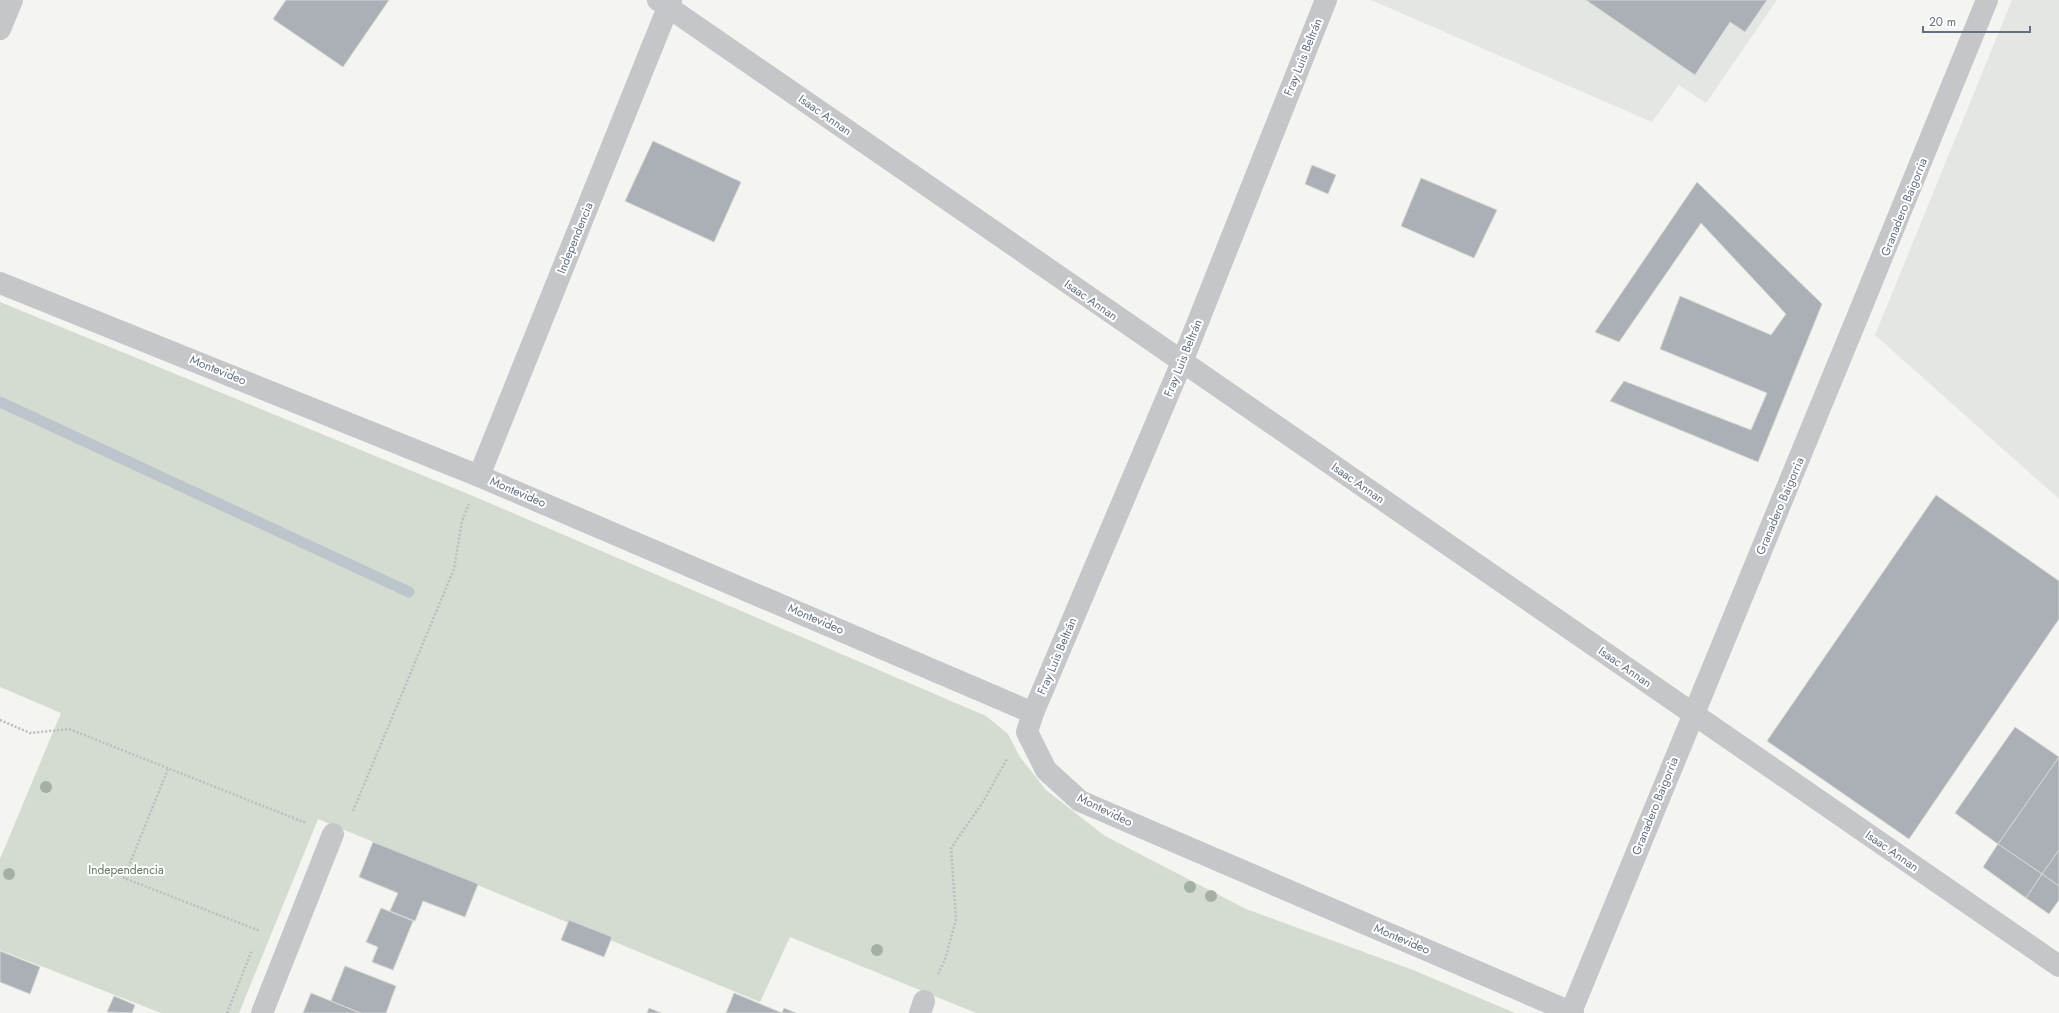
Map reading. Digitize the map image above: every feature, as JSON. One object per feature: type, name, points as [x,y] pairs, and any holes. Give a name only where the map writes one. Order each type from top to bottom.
[{"type":"street","points":[[0,29],[12,0]]},
{"type":"street","name":"Fray Luis Beltrán","points":[[1030,723],[1182,362],[1326,0]]},
{"type":"street","name":"Granadero Baigorria","points":[[1572,1013],[1693,714],[1851,336],[1987,0]]},
{"type":"street","name":"Isaac Annan","points":[[666,2],[1182,362],[2059,966]]},
{"type":"street","name":"Independencia","points":[[479,476],[666,2]]},
{"type":"street","name":"Montevideo","points":[[0,283],[479,476],[1030,723],[1046,770],[1080,801],[1572,1013]]},
{"type":"street","points":[[262,1013],[333,834]]},
{"type":"path","points":[[0,720],[30,733],[69,729],[333,834],[348,825],[454,569],[462,521],[479,476]]},
{"type":"path","points":[[922,1007],[945,960],[956,919],[951,848],[983,802],[1012,749],[1030,723]]},
{"type":"path","points":[[168,769],[124,878],[260,931]]},
{"type":"shaded area","points":[[1371,0],[1777,0],[1706,103],[1679,85],[1652,122]]},
{"type":"shaded area","points":[[2012,0],[2059,0],[2059,499],[1875,335]]},
{"type":"green space","points":[[0,302],[473,496],[986,716],[1008,734],[1020,757],[1046,790],[1105,836],[1246,909],[1413,970],[1515,1013],[976,1013],[790,937],[760,1002],[318,819],[239,1013],[161,1013],[0,950],[0,859],[61,713],[0,687]]},
{"type":"building","points":[[286,0],[389,0],[343,67],[273,19]]},
{"type":"building","points":[[1586,0],[1767,0],[1745,32],[1730,22],[1695,75]]},
{"type":"building","points":[[653,141],[741,182],[714,242],[625,201]]},
{"type":"building","points":[[1312,165],[1336,175],[1328,194],[1305,184]]},
{"type":"building","points":[[1421,178],[1497,210],[1474,258],[1401,226]]},
{"type":"building","points":[[1697,182],[1822,304],[1758,462],[1610,401],[1624,381],[1751,430],[1767,393],[1660,349],[1680,296],[1771,335],[1786,314],[1701,223],[1619,342],[1595,332]]},
{"type":"building","points":[[1936,495],[2059,581],[2059,619],[1909,839],[1767,741]]},
{"type":"building","points":[[2015,727],[2059,757],[1998,844],[1955,813]]},
{"type":"building","points":[[2059,757],[2059,850],[2042,874],[1998,844]]},
{"type":"building","points":[[373,842],[478,884],[465,917],[423,901],[415,921],[390,911],[398,893],[359,877]]},
{"type":"building","points":[[1998,844],[2042,874],[2026,898],[1983,867]]},
{"type":"building","points":[[2059,850],[2059,886],[2042,874]]},
{"type":"building","points":[[2042,874],[2059,886],[2059,900],[2049,914],[2026,898]]},
{"type":"building","points":[[381,908],[413,921],[393,970],[372,962],[378,947],[366,942]]},
{"type":"building","points":[[569,920],[612,937],[604,957],[561,940]]},
{"type":"building","points":[[0,951],[40,967],[30,994],[0,982]]},
{"type":"building","points":[[345,966],[396,986],[386,1013],[361,1013],[331,1001]]},
{"type":"building","points":[[311,993],[360,1013],[303,1013]]},
{"type":"building","points":[[734,993],[782,1013],[726,1013]]},
{"type":"building","points":[[114,996],[135,1005],[132,1013],[107,1012]]},
{"type":"building","points":[[649,1008],[661,1013],[647,1013]]},
{"type":"building","points":[[784,1008],[796,1013],[782,1013]]},
{"type":"waterway","points":[[0,402],[409,592]]}]
